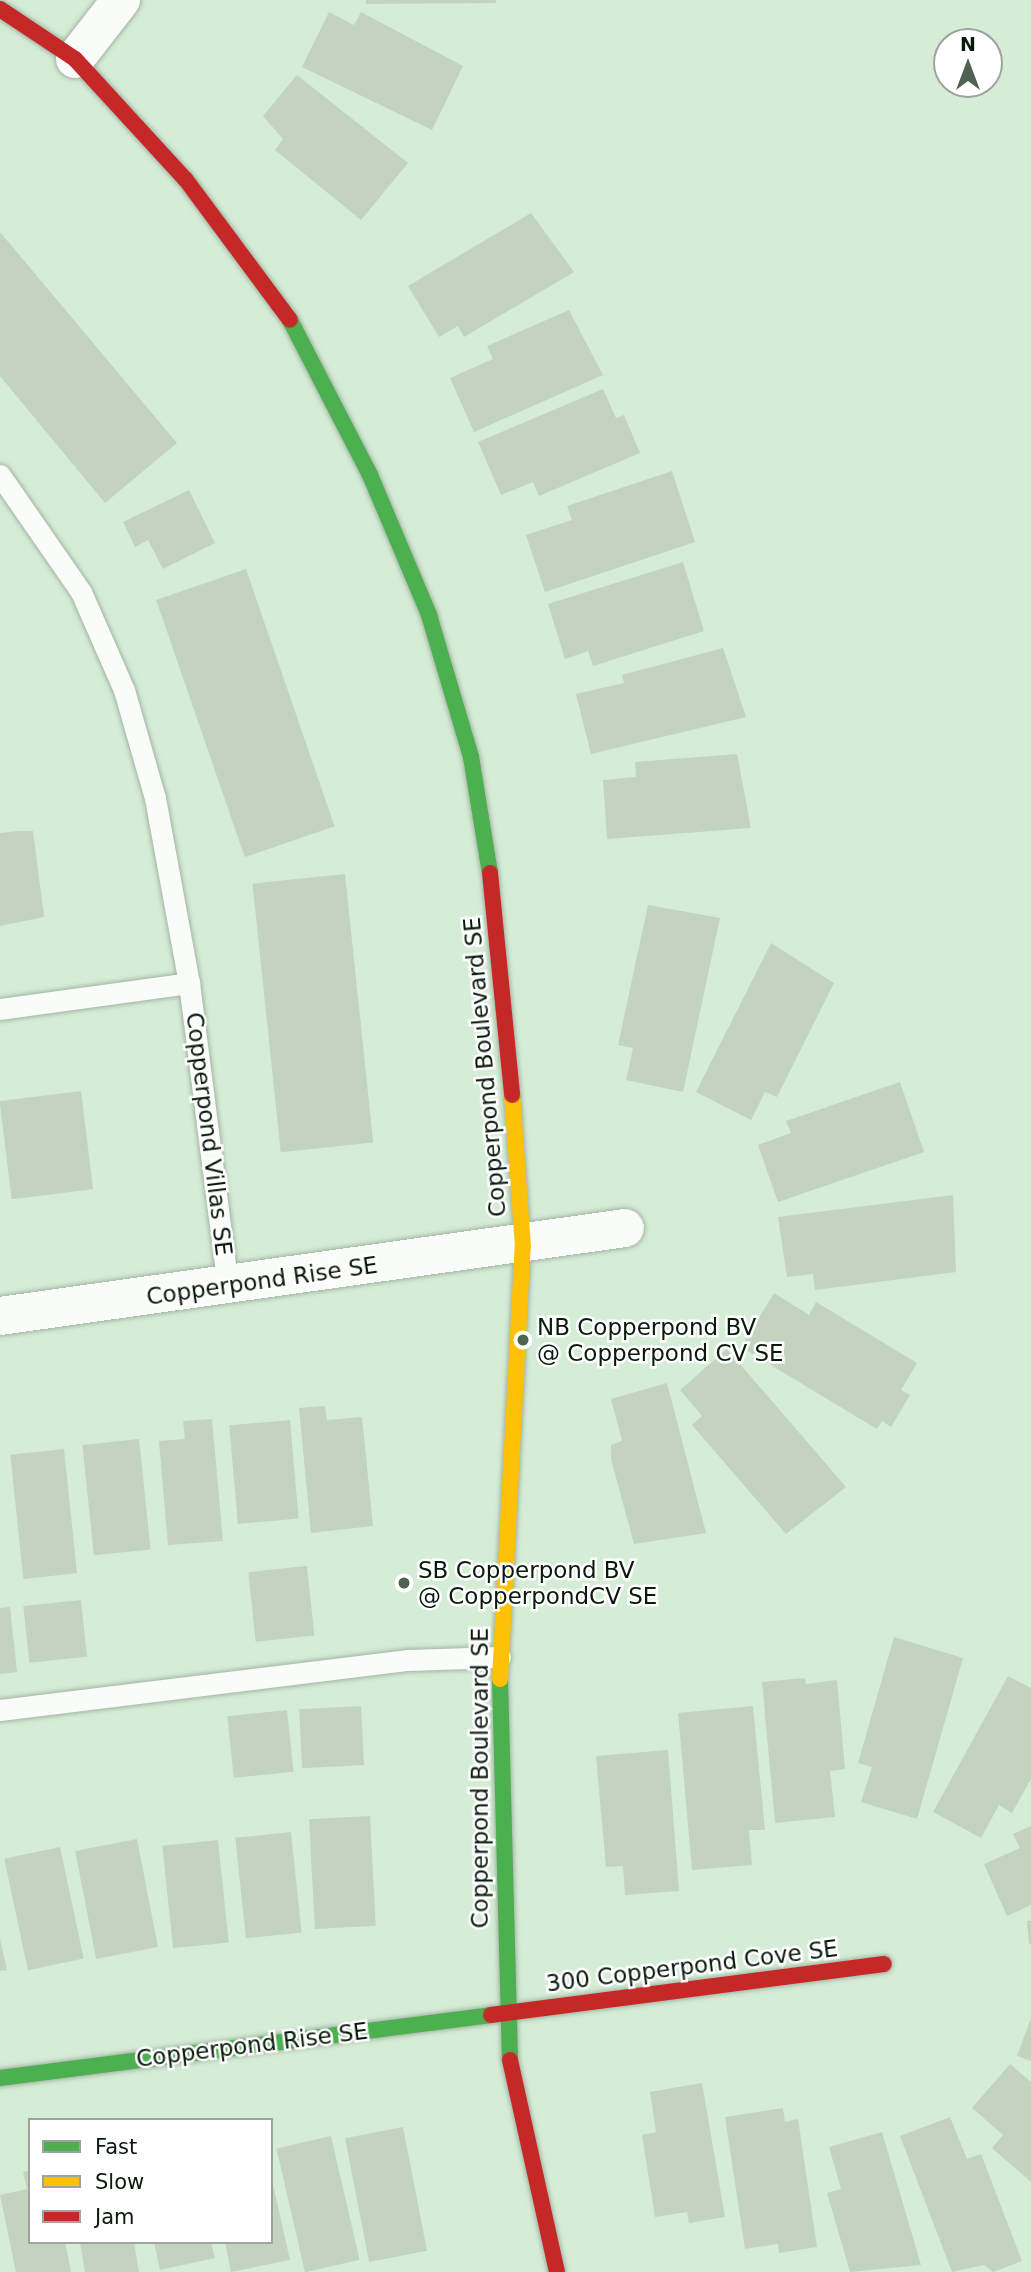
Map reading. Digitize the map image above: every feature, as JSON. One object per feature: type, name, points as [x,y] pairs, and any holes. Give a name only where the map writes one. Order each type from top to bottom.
[{"type":"street","points":[[75,59],[121,0]]},
{"type":"street","name":"Copperpond Boulevard SE","points":[[0,9],[75,59],[186,180],[289,317],[370,475],[429,615],[471,757],[498,924],[523,1247],[500,1657],[505,2013],[513,2086],[557,2272]]},
{"type":"street","name":"Copperpond Rise SE","points":[[0,1316],[523,1247],[625,1228]]},
{"type":"street","name":"300 Copperpond Cove SE","points":[[505,2013],[884,1965]]},
{"type":"street","name":"Copperpond Rise SE","points":[[0,2078],[505,2013]]},
{"type":"lane","name":"Copperpond Villas SE","points":[[0,475],[81,592],[124,690],[155,798],[189,983],[229,1286]]},
{"type":"lane","name":"Copperpond Villas SE","points":[[0,1009],[189,983]]},
{"type":"lane","points":[[0,1710],[408,1660],[500,1657]]},
{"type":"building","points":[[366,0],[496,0],[496,3],[366,4]]},
{"type":"building","points":[[329,12],[354,25],[361,12],[463,66],[432,130],[302,67]]},
{"type":"building","points":[[297,75],[408,163],[361,220],[275,150],[283,139],[263,116]]},
{"type":"building","points":[[531,213],[574,272],[464,337],[458,326],[439,337],[408,286]]},
{"type":"building","points":[[0,232],[177,443],[105,503],[0,376]]},
{"type":"building","points":[[569,310],[603,375],[474,432],[450,378],[493,359],[487,346]]},
{"type":"building","points":[[603,389],[616,418],[624,415],[640,453],[539,496],[533,482],[501,495],[478,442]]},
{"type":"building","points":[[672,471],[695,542],[545,592],[526,535],[572,520],[567,506]]},
{"type":"building","points":[[189,490],[215,543],[163,569],[148,540],[135,547],[123,522]]},
{"type":"building","points":[[683,562],[704,631],[593,666],[588,651],[565,659],[548,604]]},
{"type":"building","points":[[246,569],[335,826],[245,857],[156,600]]},
{"type":"building","points":[[723,648],[746,717],[591,754],[576,694],[624,683],[622,675]]},
{"type":"building","points":[[737,754],[751,828],[607,839],[603,780],[636,777],[635,762]]},
{"type":"building","points":[[33,831],[44,917],[0,926],[0,833]]},
{"type":"building","points":[[345,874],[373,1143],[281,1152],[253,884]]},
{"type":"building","points":[[648,905],[720,918],[683,1092],[626,1080],[633,1048],[618,1045]]},
{"type":"building","points":[[771,943],[834,983],[777,1097],[765,1092],[751,1120],[696,1092]]},
{"type":"building","points":[[900,1082],[924,1152],[778,1202],[758,1145],[791,1133],[786,1121]]},
{"type":"building","points":[[81,1091],[93,1189],[12,1199],[0,1101]]},
{"type":"building","points":[[953,1195],[956,1272],[815,1290],[813,1274],[787,1277],[778,1217]]},
{"type":"building","points":[[774,1293],[809,1315],[816,1302],[917,1363],[901,1390],[910,1395],[891,1427],[882,1421],[877,1429],[741,1347]]},
{"type":"building","points":[[727,1349],[846,1487],[786,1534],[692,1425],[702,1416],[680,1390]]},
{"type":"building","points":[[667,1383],[706,1533],[634,1544],[611,1459],[611,1445],[622,1441],[611,1399]]},
{"type":"building","points":[[325,1406],[327,1420],[362,1417],[373,1526],[311,1533],[299,1408]]},
{"type":"building","points":[[212,1419],[223,1541],[168,1545],[159,1441],[185,1439],[183,1421]]},
{"type":"building","points":[[290,1420],[299,1519],[238,1524],[229,1425]]},
{"type":"building","points":[[139,1439],[151,1549],[94,1555],[82,1445]]},
{"type":"building","points":[[64,1449],[77,1573],[23,1579],[10,1455]]},
{"type":"building","points":[[307,1566],[314,1636],[256,1642],[248,1572]]},
{"type":"building","points":[[81,1600],[87,1657],[29,1663],[23,1606]]},
{"type":"building","points":[[10,1607],[17,1672],[0,1674],[0,1608]]},
{"type":"building","points":[[894,1637],[963,1658],[917,1819],[861,1802],[872,1767],[858,1763]]},
{"type":"building","points":[[1008,1676],[1031,1688],[1031,1779],[1012,1813],[999,1805],[981,1838],[933,1812]]},
{"type":"building","points":[[805,1678],[806,1684],[837,1680],[845,1769],[830,1771],[835,1817],[775,1823],[762,1682]]},
{"type":"building","points":[[361,1706],[364,1765],[302,1768],[299,1709]]},
{"type":"building","points":[[753,1706],[765,1830],[749,1830],[752,1865],[692,1870],[678,1713]]},
{"type":"building","points":[[287,1710],[293,1772],[234,1778],[227,1716]]},
{"type":"building","points":[[668,1750],[679,1891],[625,1895],[623,1866],[606,1867],[596,1756]]},
{"type":"building","points":[[370,1816],[376,1926],[315,1929],[309,1819]]},
{"type":"building","points":[[1031,1826],[1031,1905],[1007,1916],[984,1864],[1020,1848],[1013,1834]]},
{"type":"building","points":[[291,1832],[302,1932],[246,1938],[235,1838]]},
{"type":"building","points":[[137,1839],[158,1947],[96,1959],[75,1851]]},
{"type":"building","points":[[218,1840],[229,1942],[173,1948],[162,1846]]},
{"type":"building","points":[[60,1847],[84,1959],[28,1970],[4,1859]]},
{"type":"building","points":[[1027,1921],[1031,1921],[1031,1944],[1029,1944]]},
{"type":"building","points":[[0,1939],[7,1970],[0,1971]]},
{"type":"building","points":[[1031,2018],[1031,2061],[1017,2056]]},
{"type":"building","points":[[1010,2064],[1031,2082],[1031,2182],[992,2148],[1003,2135],[972,2108]]},
{"type":"building","points":[[702,2083],[725,2217],[689,2223],[687,2212],[655,2217],[642,2135],[656,2132],[650,2092]]},
{"type":"building","points":[[783,2108],[785,2122],[798,2119],[817,2247],[779,2253],[778,2244],[745,2249],[725,2117]]},
{"type":"building","points":[[950,2117],[967,2159],[981,2154],[1022,2261],[993,2272],[984,2265],[952,2272],[900,2136]]},
{"type":"building","points":[[403,2127],[427,2251],[369,2262],[345,2138]]},
{"type":"building","points":[[882,2132],[921,2265],[850,2272],[827,2193],[841,2189],[829,2147]]},
{"type":"building","points":[[331,2136],[360,2260],[305,2272],[276,2149]]},
{"type":"building","points":[[28,2171],[28,2244],[65,2244],[71,2272],[16,2272],[0,2195],[27,2189],[23,2172]]},
{"type":"building","points":[[273,2184],[290,2260],[231,2272],[225,2244],[273,2244]]},
{"type":"building","points":[[80,2244],[134,2244],[139,2272],[85,2272]]},
{"type":"building","points":[[154,2244],[212,2244],[215,2258],[160,2270]]},
{"type":"traffic: fast","points":[[290,320],[370,475],[429,615],[471,757],[490,873]]},
{"type":"traffic: fast","points":[[500,1679],[510,2060]]},
{"type":"traffic: fast","points":[[0,2078],[491,2015]]},
{"type":"traffic: slow","points":[[500,1679],[523,1247],[512,1095]]},
{"type":"traffic: jam","points":[[0,9],[75,59],[186,180],[290,320]]},
{"type":"traffic: jam","points":[[490,873],[512,1095]]},
{"type":"traffic: jam","points":[[491,2015],[884,1964]]},
{"type":"traffic: jam","points":[[510,2060],[557,2272]]},
{"type":"place","name":"NB Copperpond BV @ Copperpond CV SE","points":[[523,1340]]},
{"type":"place","name":"SB Copperpond BV @ CopperpondCV SE","points":[[404,1583]]}]
